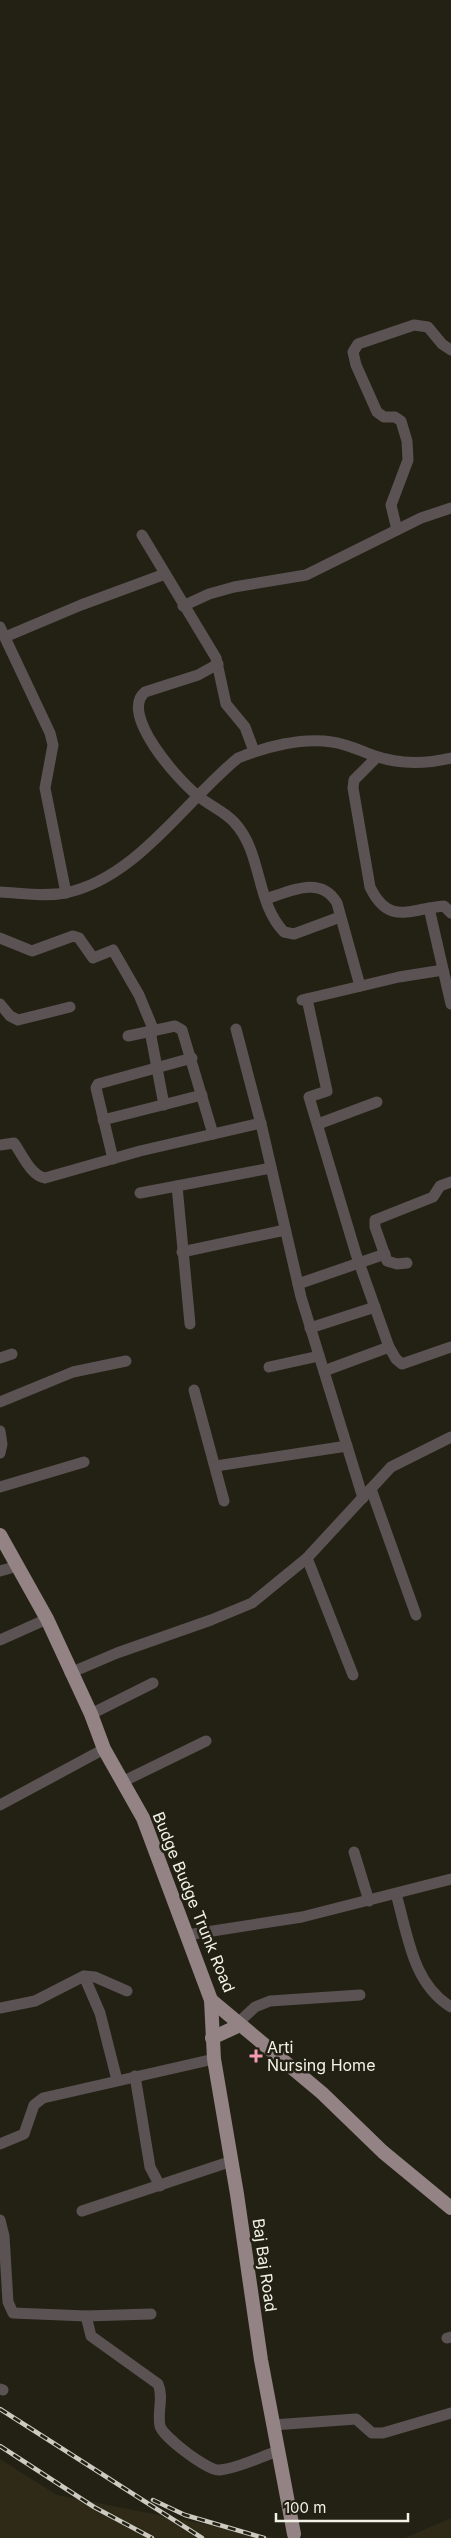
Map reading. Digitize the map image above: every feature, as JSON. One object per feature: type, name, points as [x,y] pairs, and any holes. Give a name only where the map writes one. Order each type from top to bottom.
[{"type":"main road","name":"Budge Budge Trunk Road","points":[[0,1535],[47,1619],[70,1673],[91,1714],[104,1749],[143,1818],[211,2000],[322,2093],[383,2152],[451,2208]]},
{"type":"main road","name":"Baj Baj Road","points":[[211,2000],[214,2059],[232,2161],[261,2360],[294,2534]]},
{"type":"main road","points":[[212,2038],[239,2024]]},
{"type":"street","points":[[397,530],[391,504],[408,460],[405,429],[401,421],[395,416],[384,416],[377,412],[356,365],[353,352],[358,344],[414,325],[428,327],[442,344],[451,350]]},
{"type":"street","points":[[183,606],[208,594],[234,587],[306,574],[421,518],[451,508]]},
{"type":"street","points":[[142,535],[218,664],[226,704],[245,727],[254,751]]},
{"type":"street","points":[[66,893],[45,788],[53,745],[50,734],[2,632],[165,574]]},
{"type":"street","points":[[218,664],[198,674],[152,688],[140,696],[137,703],[142,721],[166,765],[197,796],[234,822],[241,832],[256,862],[266,899],[280,928],[288,934],[340,918]]},
{"type":"street","points":[[0,892],[66,893],[101,879],[148,845],[238,758],[254,751],[306,741],[329,741],[344,744],[377,757],[404,763],[423,763],[451,758]]},
{"type":"street","points":[[377,757],[354,780],[353,788],[370,887],[384,908],[392,912],[444,906],[451,913]]},
{"type":"street","points":[[266,899],[293,890],[322,888],[332,894],[360,986]]},
{"type":"street","points":[[429,908],[451,1004]]},
{"type":"street","points":[[0,938],[32,951],[73,936],[79,938],[93,958],[113,950],[139,995],[152,1031],[164,1105]]},
{"type":"street","points":[[443,970],[360,986],[304,1000],[327,1091],[309,1097],[360,1263],[389,1347],[396,1359],[402,1364],[451,1347]]},
{"type":"street","points":[[0,1004],[10,1016],[18,1020],[70,1007]]},
{"type":"street","points":[[128,1036],[179,1027],[185,1036],[192,1058],[213,1134]]},
{"type":"street","points":[[236,1029],[261,1123],[285,1230],[310,1328],[347,1446],[416,1615]]},
{"type":"street","points":[[113,1159],[96,1088],[98,1084],[192,1058]]},
{"type":"street","points":[[104,1120],[202,1095]]},
{"type":"street","points":[[318,1124],[377,1102]]},
{"type":"street","points":[[0,1145],[14,1143],[34,1172],[39,1177],[45,1178],[113,1159],[261,1123]]},
{"type":"street","points":[[140,1193],[271,1168]]},
{"type":"street","points":[[407,1263],[391,1263],[385,1254],[375,1227],[375,1220],[433,1197],[440,1186],[451,1182]]},
{"type":"street","points":[[177,1186],[190,1324]]},
{"type":"street","points":[[182,1252],[285,1230]]},
{"type":"street","points":[[298,1284],[385,1254]]},
{"type":"street","points":[[310,1328],[375,1307]]},
{"type":"street","points":[[324,1372],[389,1347]]},
{"type":"street","points":[[0,1358],[12,1354]]},
{"type":"street","points":[[269,1367],[319,1356]]},
{"type":"street","points":[[0,1402],[73,1372],[126,1361]]},
{"type":"street","points":[[194,1390],[224,1501]]},
{"type":"street","points":[[0,1431],[2,1444],[0,1453]]},
{"type":"street","points":[[70,1673],[117,1653],[211,1620],[252,1603],[307,1558],[391,1467],[403,1459],[451,1437]]},
{"type":"street","points":[[216,1466],[347,1446]]},
{"type":"street","points":[[0,1487],[84,1462]]},
{"type":"street","points":[[307,1558],[353,1675]]},
{"type":"street","points":[[0,1571],[18,1566]]},
{"type":"street","points":[[0,1640],[47,1619]]},
{"type":"street","points":[[91,1714],[153,1683]]},
{"type":"street","points":[[122,1782],[206,1741]]},
{"type":"street","points":[[0,1805],[104,1749]]},
{"type":"street","points":[[354,1852],[369,1901]]},
{"type":"street","points":[[186,1935],[302,1917],[451,1879]]},
{"type":"street","points":[[396,1894],[421,1976],[432,1992],[451,2007]]},
{"type":"street","points":[[84,1976],[100,2013],[117,2080]]},
{"type":"street","points":[[0,2008],[41,1998],[84,1976],[95,1977],[127,1991]]},
{"type":"street","points":[[239,2024],[255,2007],[270,2001],[360,1995]]},
{"type":"street","points":[[0,2144],[24,2134],[34,2105],[43,2098],[214,2059]]},
{"type":"street","points":[[135,2076],[145,2126],[150,2167],[160,2186]]},
{"type":"street","points":[[82,2211],[232,2161]]},
{"type":"street","points":[[0,2220],[4,2236],[8,2302],[13,2313],[86,2316],[151,2314]]},
{"type":"street","points":[[86,2316],[91,2336],[158,2384],[160,2392],[160,2424],[164,2433],[174,2443],[215,2470],[278,2451]]},
{"type":"street","points":[[273,2425],[356,2419],[372,2433],[383,2433],[451,2413]]},
{"type":"shaded area","points":[[0,2459],[57,2495],[276,2538],[0,2538]]},
{"type":"shaded area","points":[[451,2518],[451,2538],[405,2538]]},
{"type":"railway","points":[[0,2409],[202,2538]]},
{"type":"railway","points":[[0,2446],[94,2507],[152,2538]]},
{"type":"railway","points":[[153,2500],[185,2515],[264,2538]]},
{"type":"place","name":"Arti Nursing Home","points":[[256,2056]]}]
